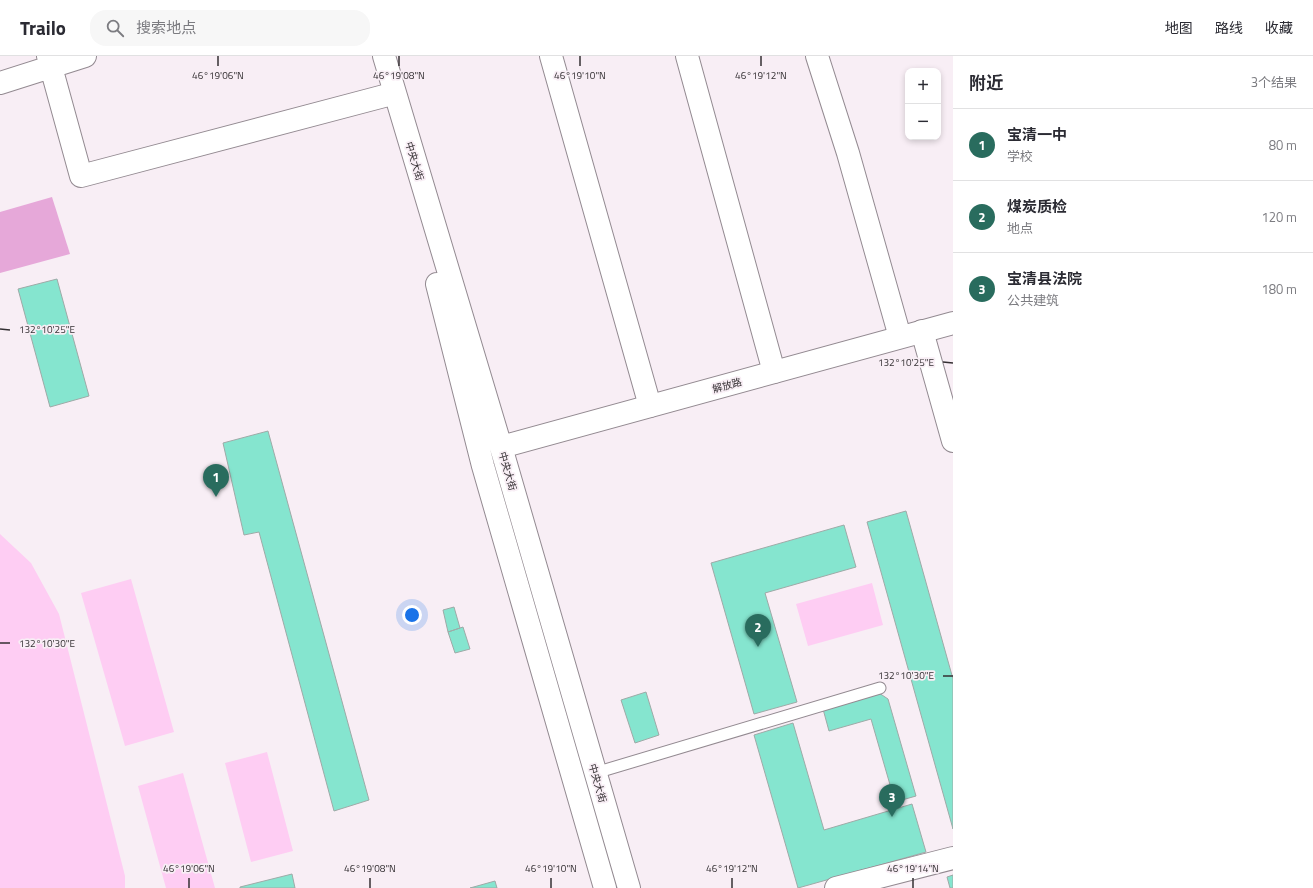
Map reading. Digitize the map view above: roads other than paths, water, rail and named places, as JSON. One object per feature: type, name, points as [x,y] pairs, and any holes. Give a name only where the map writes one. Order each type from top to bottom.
[{"type":"street","points":[[0,83],[50,61],[85,56]]},
{"type":"street","name":"中央大街","points":[[378,56],[434,269],[483,466],[605,888]]},
{"type":"street","name":"中央大街","points":[[384,56],[501,447],[629,888]]},
{"type":"street","points":[[551,56],[650,406]]},
{"type":"street","points":[[687,56],[774,372]]},
{"type":"street","points":[[817,56],[848,152],[900,337]]},
{"type":"street","points":[[50,61],[81,176],[388,95]]},
{"type":"street","name":"解放路","points":[[501,447],[953,323]]},
{"type":"street","points":[[922,331],[953,441]]},
{"type":"street","points":[[836,888],[953,858]]},
{"type":"lane","points":[[595,773],[880,688]]},
{"type":"place","name":"宝清一中","points":[[216,497]]},
{"type":"place","name":"煤炭质检","points":[[758,647]]},
{"type":"place","name":"宝清县法院","points":[[892,817]]}]
